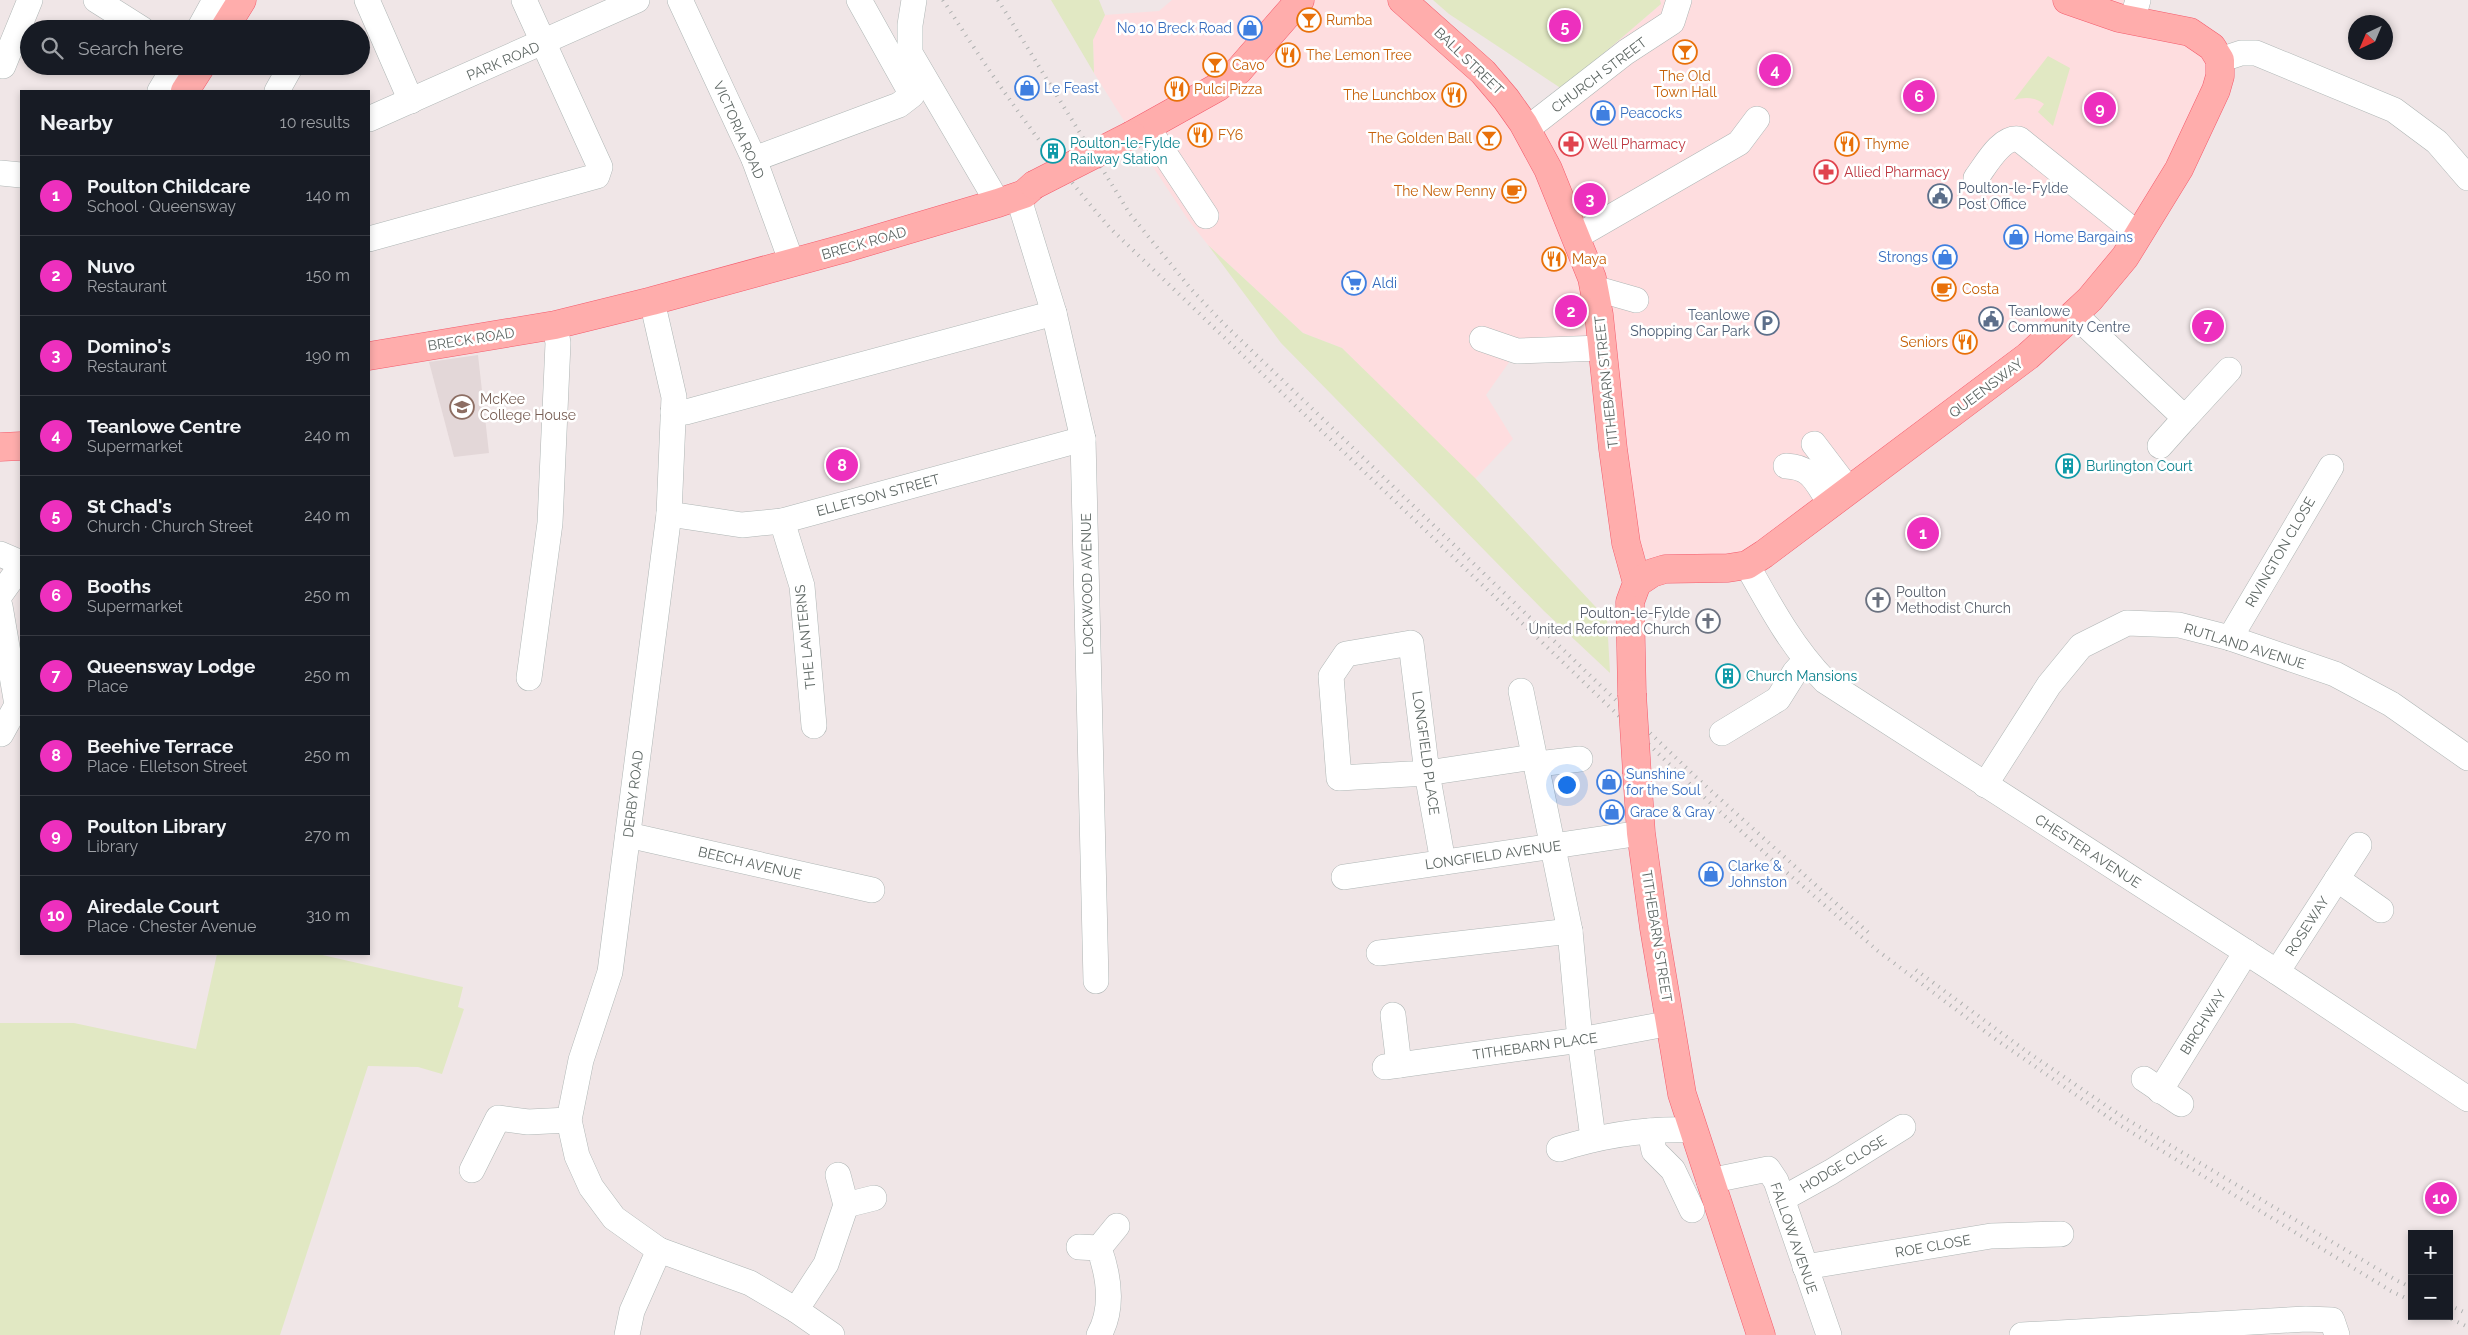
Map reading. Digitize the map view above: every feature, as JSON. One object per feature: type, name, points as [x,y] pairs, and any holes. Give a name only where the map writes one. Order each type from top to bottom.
[{"type":"main road","points":[[218,20],[242,0]]},
{"type":"main road","name":"BRECK ROAD","points":[[370,356],[555,326],[792,263],[1016,195],[1218,88],[1239,70],[1300,0]]},
{"type":"main road","name":"BALL STREET","points":[[1402,0],[1483,72],[1506,98],[1527,130]]},
{"type":"main road","points":[[2067,0],[2128,10],[2190,32],[2212,48],[2220,60]]},
{"type":"main road","name":"QUEENSWAY","points":[[1637,583],[1652,573],[1665,569],[1728,568],[1747,565],[2028,356],[2074,314],[2105,282],[2139,236],[2179,169],[2216,90],[2220,76],[2220,60]]},
{"type":"main road","name":"TITHEBARN STREET","points":[[1527,130],[1545,162],[1576,236],[1594,288],[1599,315],[1613,449],[1626,543],[1637,583],[1630,602],[1632,694],[1641,833],[1654,928],[1682,1094],[1761,1335]]},
{"type":"main road","points":[[0,447],[20,446]]},
{"type":"main road","name":"TITHEBARN STREET","points":[[1625,528],[1645,556],[1665,569]]},
{"type":"street","points":[[22,20],[30,0]]},
{"type":"street","points":[[96,0],[128,20]]},
{"type":"street","points":[[210,20],[215,0]]},
{"type":"street","points":[[370,239],[597,176],[600,167],[524,0]]},
{"type":"street","name":"PARK ROAD","points":[[370,119],[544,43],[637,0]]},
{"type":"street","name":"VICTORIA ROAD","points":[[680,0],[754,159],[792,263]]},
{"type":"street","points":[[754,159],[899,104],[912,95],[859,0]]},
{"type":"street","name":"LOCKWOOD AVENUE","points":[[914,0],[910,24],[910,53],[1016,195],[1054,313],[1083,439],[1096,981]]},
{"type":"street","name":"CHURCH STREET","points":[[1527,130],[1676,11]]},
{"type":"street","points":[[370,23],[411,100]]},
{"type":"street","points":[[3,66],[20,24]]},
{"type":"street","points":[[2220,60],[2241,53],[2256,53],[2394,110],[2437,142],[2468,178]]},
{"type":"street","points":[[278,90],[286,75]]},
{"type":"street","points":[[1576,236],[1739,142],[1757,119]]},
{"type":"street","points":[[1140,131],[1206,216]]},
{"type":"street","points":[[1976,178],[2003,144],[2013,138],[2019,139],[2139,236]]},
{"type":"street","points":[[0,173],[20,175]]},
{"type":"street","points":[[1594,288],[1636,300],[1599,315]]},
{"type":"street","name":"DERBY ROAD","points":[[652,301],[674,397],[669,514],[610,972],[582,1060],[569,1120],[577,1156],[591,1187],[614,1218],[659,1250],[750,1283],[796,1310],[832,1335]]},
{"type":"street","points":[[673,412],[686,412],[1054,313]]},
{"type":"street","points":[[2074,314],[2185,418]]},
{"type":"street","points":[[530,678],[550,523],[558,343],[555,326]]},
{"type":"street","points":[[1482,339],[1517,351],[1602,348]]},
{"type":"street","points":[[2160,446],[2229,370]]},
{"type":"street","name":"ELLETSON STREET","points":[[669,514],[742,525],[782,521],[1083,439]]},
{"type":"street","points":[[1814,444],[1839,497]]},
{"type":"street","points":[[1786,466],[1801,466],[1839,497]]},
{"type":"street","name":"RIVINGTON CLOSE","points":[[2230,638],[2330,466]]},
{"type":"street","name":"THE LANTERNS","points":[[782,521],[802,586],[814,726]]},
{"type":"street","points":[[0,554],[20,563]]},
{"type":"street","name":"CHESTER AVENUE","points":[[1747,565],[1805,661],[1824,681],[2277,972],[2468,1099]]},
{"type":"street","points":[[0,595],[20,571]]},
{"type":"street","points":[[0,606],[19,705],[1,734]]},
{"type":"street","name":"RUTLAND AVENUE","points":[[1985,784],[2049,685],[2081,646],[2126,623],[2179,625],[2230,638],[2335,674],[2391,704],[2468,758]]},
{"type":"street","name":"LONGFIELD PLACE","points":[[1427,772],[1339,778],[1331,676],[1346,654],[1411,643],[1427,772],[1443,862]]},
{"type":"street","points":[[1722,733],[1778,699],[1795,672],[1805,661]]},
{"type":"street","points":[[1521,691],[1570,930],[1580,1040],[1593,1138]]},
{"type":"street","points":[[1427,772],[1535,760],[1580,759]]},
{"type":"street","name":"LONGFIELD AVENUE","points":[[1344,876],[1641,833]]},
{"type":"street","name":"BEECH AVENUE","points":[[628,835],[872,890]]},
{"type":"street","name":"ROSEWAY","points":[[2277,972],[2359,845]]},
{"type":"street","points":[[2337,879],[2380,910]]},
{"type":"street","points":[[1379,953],[1570,930]]},
{"type":"street","name":"BIRCHWAY","points":[[2162,1091],[2246,952]]},
{"type":"street","name":"TITHEBARN PLACE","points":[[1392,1015],[1392,1066],[1580,1040],[1671,1023]]},
{"type":"street","points":[[472,1170],[498,1118],[528,1122],[569,1120]]},
{"type":"street","name":"HODGE CLOSE","points":[[1782,1199],[1832,1172],[1903,1127]]},
{"type":"street","points":[[1559,1149],[1593,1138],[1665,1128],[1693,1130]]},
{"type":"street","points":[[1650,1131],[1654,1151],[1673,1170],[1692,1210]]},
{"type":"street","name":"FALLOW AVENUE","points":[[1709,1181],[1768,1170],[1776,1182],[1829,1335]]},
{"type":"street","points":[[796,1310],[826,1264],[846,1205],[838,1175]]},
{"type":"street","points":[[846,1205],[874,1198]]},
{"type":"street","points":[[1099,1335],[1105,1324],[1109,1296],[1107,1270],[1089,1247],[1117,1226]]},
{"type":"street","name":"ROE CLOSE","points":[[1805,1267],[1991,1236],[2061,1234]]},
{"type":"street","points":[[627,1335],[632,1311],[659,1250]]},
{"type":"street","points":[[2022,1335],[2306,1319],[2332,1320],[2337,1335]]},
{"type":"shaded area","points":[[1172,0],[1402,0],[1523,123],[1661,4],[1660,0],[2130,0],[2220,60],[2105,282],[1764,554],[1652,562],[1639,549],[1602,348],[1517,351],[1486,395],[1513,439],[1475,479],[1342,348],[1303,333],[1208,245],[1189,221],[1153,167],[1094,73],[1093,40],[1105,15],[1159,11]]},
{"type":"shaded area","name":"McKee College House","points":[[478,355],[489,453],[454,457],[429,362]]},
{"type":"green space","points":[[1051,0],[1099,0],[1105,15],[1093,40],[1094,73]]},
{"type":"green space","points":[[1433,0],[1660,0],[1661,4],[1562,89],[1449,14]]},
{"type":"green space","points":[[2048,56],[2070,68],[2053,126],[2038,112],[2044,104],[2041,102],[2030,98],[2014,100]]},
{"type":"green space","points":[[1208,245],[1303,333],[1342,348],[1475,478],[1607,619],[1610,673],[1544,611],[1281,343]]},
{"type":"green space","points":[[217,955],[322,955],[463,987],[458,1007],[464,1009],[442,1074],[418,1067],[368,1066],[280,1335],[0,1335],[0,1023],[74,1023],[196,1049]]},
{"type":"railway","points":[[943,0],[1023,118],[1065,174],[1111,229],[1692,786],[1778,865],[1878,951],[1991,1036],[2118,1124],[2391,1291],[2408,1299]]},
{"type":"railway","points":[[998,0],[1130,214],[1191,289],[1223,323],[1698,779],[1870,934]]},
{"type":"railway","points":[[1916,970],[2026,1051],[2123,1117],[2408,1286]]},
{"type":"railway","points":[[2453,1307],[2468,1314]]},
{"type":"railway","points":[[2453,1320],[2468,1327]]},
{"type":"place","name":"Rumba","points":[[1309,20]]},
{"type":"place","name":"St Chad's","points":[[1565,26]]},
{"type":"place","name":"No 10 Breck Road","points":[[1250,28]]},
{"type":"place","name":"The Old Town Hall","points":[[1685,52]]},
{"type":"place","name":"The Lemon Tree","points":[[1288,55]]},
{"type":"place","name":"Cavo","points":[[1215,65]]},
{"type":"place","name":"Teanlowe Centre","points":[[1775,70]]},
{"type":"place","name":"Le Feast","points":[[1027,88]]},
{"type":"place","name":"Pulci Pizza","points":[[1177,89]]},
{"type":"place","name":"The Lunchbox","points":[[1454,95]]},
{"type":"place","name":"Booths","points":[[1919,96]]},
{"type":"place","name":"Poulton Library","points":[[2100,108]]},
{"type":"place","name":"Peacocks","points":[[1603,113]]},
{"type":"place","name":"FY6","points":[[1200,135]]},
{"type":"place","name":"The Golden Ball","points":[[1489,138]]},
{"type":"place","name":"Well Pharmacy","points":[[1571,144]]},
{"type":"place","name":"Thyme","points":[[1847,144]]},
{"type":"place","name":"Poulton-le-Fylde Railway Station","points":[[1053,151]]},
{"type":"place","name":"Allied Pharmacy","points":[[1826,172]]},
{"type":"place","name":"The New Penny","points":[[1514,191]]},
{"type":"place","name":"Poulton-le-Fylde Post Office","points":[[1940,196]]},
{"type":"place","name":"Domino's","points":[[1590,199]]},
{"type":"place","name":"Home Bargains","points":[[2016,237]]},
{"type":"place","name":"Strongs","points":[[1945,257]]},
{"type":"place","name":"Maya","points":[[1554,259]]},
{"type":"place","name":"Aldi","points":[[1354,283]]},
{"type":"place","name":"Costa","points":[[1944,289]]},
{"type":"place","name":"Nuvo","points":[[1571,311]]},
{"type":"place","name":"Teanlowe Community Centre","points":[[1991,319]]},
{"type":"place","name":"Teanlowe Shopping Car Park","points":[[1767,323]]},
{"type":"place","name":"Queensway Lodge","points":[[2208,326]]},
{"type":"place","name":"Seniors","points":[[1965,342]]},
{"type":"place","name":"McKee College House","points":[[462,407]]},
{"type":"place","name":"Beehive Terrace","points":[[842,465]]},
{"type":"place","name":"Burlington Court","points":[[2068,466]]},
{"type":"place","name":"Poulton Childcare","points":[[1923,533]]},
{"type":"place","name":"Poulton Methodist Church","points":[[1878,600]]},
{"type":"place","name":"Poulton-le-Fylde United Reformed Church","points":[[1708,621]]},
{"type":"place","name":"Church Mansions","points":[[1728,676]]},
{"type":"place","name":"Sunshine for the Soul","points":[[1609,782]]},
{"type":"place","name":"Grace & Gray","points":[[1612,812]]},
{"type":"place","name":"Clarke & Johnston","points":[[1711,874]]},
{"type":"place","name":"Airedale Court","points":[[2441,1198]]}]
